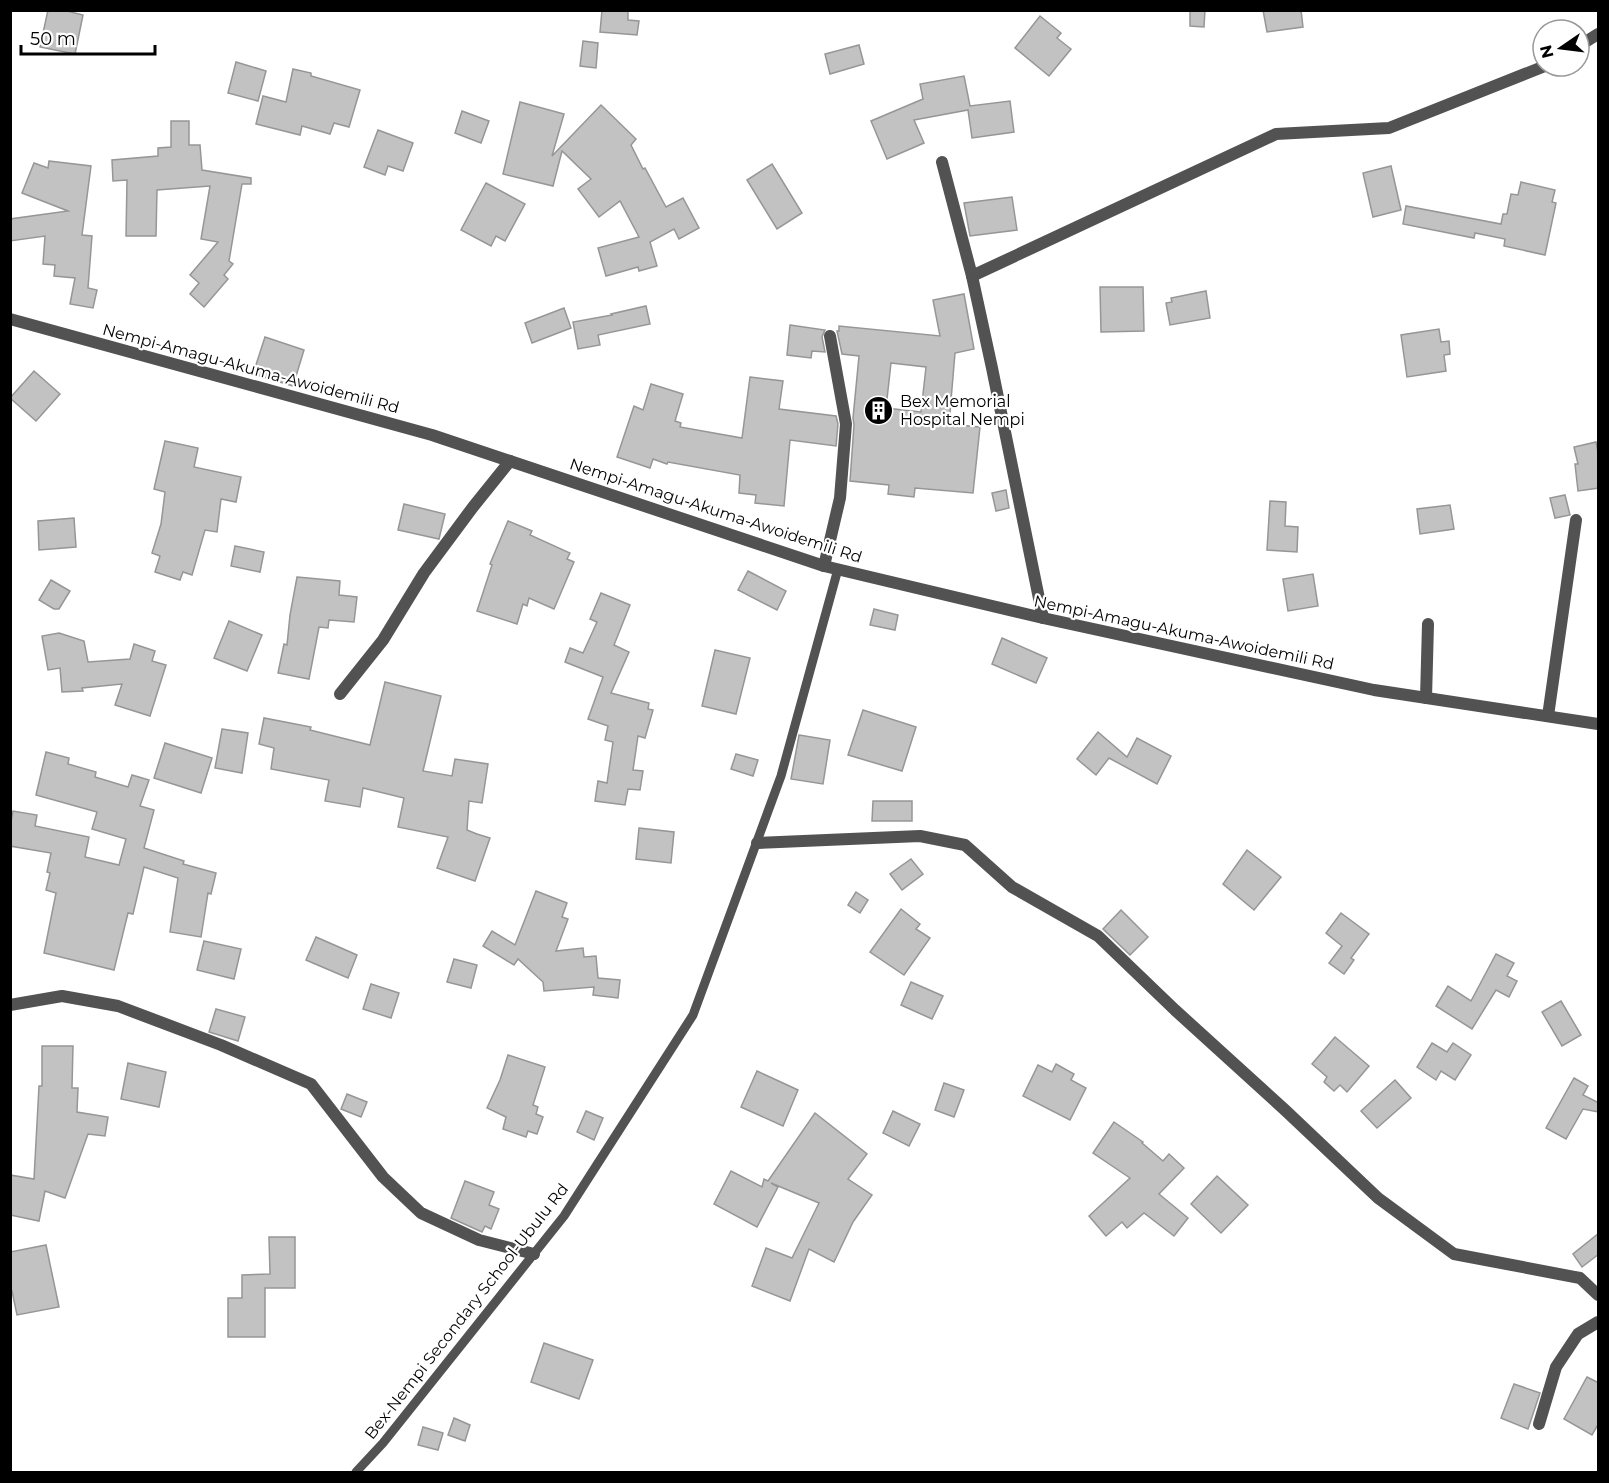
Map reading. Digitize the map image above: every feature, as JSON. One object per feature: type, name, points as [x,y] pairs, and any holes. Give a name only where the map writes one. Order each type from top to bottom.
[{"type":"street","points":[[972,276],[1276,134],[1389,128],[1531,72]]},
{"type":"street","points":[[942,162],[993,368],[1043,618]]},
{"type":"street","name":"Nempi-Amagu-Akuma-Awoidemili Rd","points":[[10,319],[432,435],[824,566],[1043,618],[1374,690],[1599,724]]},
{"type":"street","points":[[824,566],[840,498],[846,424],[830,336]]},
{"type":"street","points":[[340,694],[383,640],[424,573],[510,461]]},
{"type":"street","points":[[1548,716],[1576,520]]},
{"type":"street","points":[[1426,698],[1428,624]]},
{"type":"street","points":[[757,843],[920,836],[965,845],[1012,887],[1098,936],[1378,1198],[1454,1254],[1580,1278],[1599,1295]]},
{"type":"street","points":[[10,1005],[62,996],[118,1006],[221,1045],[311,1084],[383,1178],[421,1213],[479,1240],[534,1254]]},
{"type":"street","points":[[1539,1424],[1556,1366],[1578,1334],[1599,1322]]},
{"type":"lane","name":"Bex-Nempi Secondary School-Ubulu Rd","points":[[356,1473],[383,1443],[564,1216],[693,1015],[781,776],[838,569]]},
{"type":"building","points":[[48,10],[63,10],[83,15],[75,54],[40,47]]},
{"type":"building","points":[[602,10],[628,11],[628,20],[639,21],[637,35],[600,32]]},
{"type":"building","points":[[1190,10],[1205,10],[1204,27],[1190,26]]},
{"type":"building","points":[[1263,10],[1301,10],[1303,27],[1267,32]]},
{"type":"building","points":[[1040,16],[1061,33],[1057,38],[1071,49],[1049,76],[1015,48]]},
{"type":"building","points":[[583,41],[598,43],[596,68],[580,66]]},
{"type":"building","points":[[859,45],[864,64],[830,74],[825,54]]},
{"type":"building","points":[[236,62],[266,71],[258,101],[228,93]]},
{"type":"building","points":[[293,69],[360,90],[349,127],[334,123],[330,134],[302,126],[300,135],[256,124],[263,96],[286,102]]},
{"type":"building","points":[[964,76],[970,106],[1010,101],[1014,132],[972,138],[968,110],[914,120],[924,143],[887,159],[871,121],[923,99],[920,84]]},
{"type":"building","points":[[520,102],[564,114],[552,156],[601,105],[636,139],[631,145],[666,207],[683,198],[699,228],[679,239],[674,229],[650,242],[657,266],[639,271],[638,267],[606,276],[598,248],[639,237],[620,201],[599,217],[578,189],[591,179],[562,151],[553,186],[503,174]]},
{"type":"building","points":[[462,111],[489,121],[481,143],[455,133]]},
{"type":"building","points":[[171,121],[189,121],[189,145],[200,145],[202,170],[251,178],[251,184],[242,184],[229,261],[233,264],[224,275],[228,279],[204,307],[190,294],[199,283],[190,275],[218,242],[201,239],[210,186],[157,190],[156,236],[126,236],[127,180],[113,181],[112,160],[158,156],[158,148],[171,147]]},
{"type":"building","points":[[378,130],[413,143],[403,171],[388,166],[385,175],[364,167]]},
{"type":"building","points":[[49,161],[91,166],[82,235],[92,236],[88,288],[97,290],[93,308],[70,304],[75,278],[54,276],[55,265],[43,264],[45,236],[10,241],[10,219],[68,211],[22,193],[34,163],[48,168]]},
{"type":"building","points":[[772,164],[802,213],[777,229],[747,180]]},
{"type":"building","points":[[1391,166],[1401,210],[1373,217],[1363,173]]},
{"type":"building","points":[[1521,182],[1555,190],[1552,202],[1556,203],[1545,255],[1504,246],[1505,239],[1475,233],[1474,238],[1403,224],[1406,206],[1501,224],[1503,214],[1507,214],[1511,194],[1518,195]]},
{"type":"building","points":[[486,183],[525,204],[505,241],[496,236],[491,246],[461,230]]},
{"type":"building","points":[[1012,197],[1017,230],[970,236],[964,203]]},
{"type":"building","points":[[1100,287],[1143,287],[1144,331],[1101,332]]},
{"type":"building","points":[[1206,291],[1210,318],[1170,325],[1166,303],[1172,302],[1171,298]]},
{"type":"building","name":"Bex Memorial Hospital Nempi","points":[[964,294],[974,349],[955,353],[949,424],[980,427],[973,493],[915,488],[914,497],[888,494],[889,485],[850,481],[859,356],[842,354],[837,331],[839,331],[839,326],[940,336],[933,300]],"holes":[[[891,363],[926,367],[921,412],[886,408]]]},
{"type":"building","points":[[646,306],[650,324],[598,335],[600,345],[578,349],[573,322]]},
{"type":"building","points":[[564,308],[571,328],[532,343],[525,323]]},
{"type":"building","points":[[790,325],[825,330],[822,337],[825,352],[812,351],[811,358],[787,355]]},
{"type":"building","points":[[1439,329],[1441,342],[1449,341],[1450,354],[1444,355],[1446,371],[1407,377],[1401,335]]},
{"type":"building","points":[[265,337],[304,350],[293,386],[253,374]]},
{"type":"building","points":[[34,371],[60,394],[36,421],[10,398]]},
{"type":"building","points":[[750,377],[783,381],[779,409],[836,416],[838,424],[836,446],[790,440],[784,506],[755,503],[756,495],[739,493],[740,475],[668,462],[667,464],[653,459],[650,468],[617,457],[634,406],[643,410],[651,384],[683,394],[675,421],[681,423],[680,427],[742,438]]},
{"type":"building","points":[[165,441],[198,448],[194,467],[241,477],[236,502],[221,499],[217,532],[205,530],[192,575],[183,572],[180,580],[155,572],[160,556],[152,553],[161,524],[165,492],[154,489]]},
{"type":"building","points":[[1596,442],[1599,457],[1599,488],[1578,491],[1575,464],[1578,464],[1574,447]]},
{"type":"building","points":[[1006,490],[1009,508],[996,511],[992,493]]},
{"type":"building","points":[[1565,495],[1570,515],[1555,518],[1550,498]]},
{"type":"building","points":[[1270,501],[1286,502],[1285,526],[1298,527],[1297,552],[1267,550]]},
{"type":"building","points":[[404,504],[445,514],[439,539],[398,530]]},
{"type":"building","points":[[1450,505],[1454,529],[1420,534],[1417,509]]},
{"type":"building","points":[[74,518],[76,547],[39,550],[38,521]]},
{"type":"building","points":[[508,521],[532,531],[530,535],[570,553],[567,559],[574,562],[554,609],[529,598],[527,606],[523,604],[517,624],[477,611],[492,565],[490,564]]},
{"type":"building","points":[[235,546],[264,552],[260,572],[231,566]]},
{"type":"building","points":[[748,571],[786,591],[777,610],[738,590]]},
{"type":"building","points":[[1313,574],[1318,606],[1288,611],[1283,579]]},
{"type":"building","points":[[297,577],[340,581],[339,595],[357,597],[354,622],[329,620],[328,628],[319,627],[309,679],[278,673],[284,644],[287,645]]},
{"type":"building","points":[[51,580],[70,591],[59,609],[54,609],[39,600]]},
{"type":"building","points":[[601,593],[630,605],[614,645],[629,652],[611,693],[649,703],[648,709],[653,710],[645,738],[638,736],[633,770],[643,771],[640,790],[628,789],[625,805],[595,801],[598,781],[607,783],[613,742],[605,740],[608,726],[588,719],[603,677],[565,662],[570,648],[583,653],[597,622],[590,619]]},
{"type":"building","points":[[874,609],[898,615],[895,630],[870,625]]},
{"type":"building","points":[[229,621],[262,635],[247,671],[214,658]]},
{"type":"building","points":[[59,633],[84,641],[88,662],[130,659],[134,644],[155,651],[152,661],[166,665],[150,716],[115,705],[122,684],[62,692],[60,668],[48,670],[42,636]]},
{"type":"building","points":[[1002,638],[1047,658],[1036,683],[992,664]]},
{"type":"building","points":[[715,650],[750,658],[736,714],[702,706]]},
{"type":"building","points":[[385,682],[441,696],[423,771],[452,776],[455,759],[488,764],[482,803],[469,801],[467,830],[490,838],[475,881],[437,868],[448,837],[398,827],[404,798],[363,788],[360,807],[325,801],[329,780],[271,769],[274,748],[259,744],[264,718],[311,727],[310,730],[370,745]]},
{"type":"building","points":[[863,710],[916,727],[902,771],[848,755]]},
{"type":"building","points":[[222,729],[248,733],[242,773],[215,768]]},
{"type":"building","points":[[1098,732],[1127,757],[1137,738],[1171,756],[1157,784],[1109,758],[1096,775],[1077,759]]},
{"type":"building","points":[[799,735],[830,740],[823,784],[791,779]]},
{"type":"building","points":[[165,743],[212,758],[201,793],[154,778]]},
{"type":"building","points":[[46,752],[69,758],[68,764],[96,772],[95,777],[128,787],[132,775],[149,780],[140,806],[154,810],[144,848],[184,861],[183,864],[216,873],[211,894],[208,893],[201,937],[170,932],[178,878],[144,867],[133,914],[128,913],[114,970],[44,953],[56,893],[46,890],[51,853],[10,846],[13,811],[37,815],[35,826],[89,837],[85,857],[119,865],[126,839],[92,829],[97,812],[36,795]]},
{"type":"building","points":[[736,754],[758,760],[753,776],[731,769]]},
{"type":"building","points":[[873,801],[912,801],[912,821],[872,821]]},
{"type":"building","points":[[639,828],[674,832],[671,863],[636,859]]},
{"type":"building","points":[[1247,850],[1281,877],[1254,910],[1223,884]]},
{"type":"building","points":[[911,859],[923,874],[902,890],[890,874]]},
{"type":"building","points":[[536,891],[567,903],[562,917],[568,919],[556,951],[583,948],[584,957],[596,956],[598,978],[620,980],[618,998],[593,995],[594,987],[544,991],[543,982],[518,959],[514,965],[483,946],[492,931],[515,945]]},
{"type":"building","points":[[856,892],[868,900],[860,913],[848,905]]},
{"type":"building","points":[[901,909],[920,924],[916,929],[930,938],[904,975],[870,952]]},
{"type":"building","points":[[1121,910],[1148,937],[1130,955],[1103,929]]},
{"type":"building","points":[[1341,913],[1369,934],[1351,958],[1354,960],[1344,974],[1329,963],[1342,946],[1326,933]]},
{"type":"building","points":[[316,937],[357,955],[348,978],[306,960]]},
{"type":"building","points":[[204,941],[241,949],[234,979],[197,970]]},
{"type":"building","points":[[1496,954],[1514,963],[1507,976],[1517,981],[1509,997],[1496,990],[1472,1029],[1436,1006],[1448,986],[1471,1001]]},
{"type":"building","points":[[454,959],[477,965],[471,988],[447,982]]},
{"type":"building","points":[[911,982],[943,996],[932,1019],[901,1005]]},
{"type":"building","points":[[371,984],[399,993],[391,1018],[363,1009]]},
{"type":"building","points":[[1561,1001],[1581,1035],[1562,1046],[1542,1012]]},
{"type":"building","points":[[216,1009],[245,1017],[238,1041],[209,1032]]},
{"type":"building","points":[[1335,1037],[1369,1066],[1347,1092],[1340,1085],[1334,1091],[1324,1082],[1327,1077],[1312,1064]]},
{"type":"building","points":[[1432,1043],[1447,1052],[1453,1043],[1471,1055],[1455,1080],[1441,1071],[1436,1080],[1417,1067]]},
{"type":"building","points":[[42,1046],[73,1046],[72,1088],[78,1088],[77,1112],[108,1117],[105,1136],[88,1134],[65,1198],[45,1191],[39,1221],[10,1215],[10,1175],[34,1179],[39,1086],[42,1086]]},
{"type":"building","points":[[508,1055],[545,1067],[533,1105],[538,1107],[536,1114],[543,1117],[537,1134],[528,1131],[526,1137],[503,1129],[506,1117],[487,1108]]},
{"type":"building","points":[[128,1063],[166,1072],[159,1107],[121,1099]]},
{"type":"building","points":[[1056,1064],[1074,1074],[1071,1080],[1086,1088],[1070,1120],[1023,1096],[1038,1065],[1052,1072]]},
{"type":"building","points":[[757,1071],[798,1090],[783,1126],[741,1107]]},
{"type":"building","points":[[1574,1078],[1588,1086],[1583,1095],[1599,1103],[1599,1112],[1583,1109],[1566,1139],[1546,1128]]},
{"type":"building","points":[[1395,1080],[1411,1098],[1377,1128],[1361,1111]]},
{"type":"building","points":[[944,1083],[964,1090],[954,1117],[935,1110]]},
{"type":"building","points":[[347,1094],[367,1102],[361,1117],[341,1109]]},
{"type":"building","points":[[586,1111],[603,1118],[594,1140],[577,1132]]},
{"type":"building","points":[[893,1111],[920,1124],[909,1146],[883,1133]]},
{"type":"building","points":[[815,1113],[867,1154],[848,1179],[872,1195],[853,1222],[834,1262],[809,1249],[790,1301],[752,1286],[766,1248],[792,1258],[819,1203],[771,1183],[778,1187],[757,1227],[714,1204],[731,1171],[762,1187],[764,1179],[768,1181]]},
{"type":"building","points":[[1114,1122],[1143,1142],[1163,1161],[1169,1154],[1184,1168],[1159,1194],[1188,1218],[1174,1236],[1144,1213],[1127,1228],[1122,1222],[1106,1236],[1089,1216],[1130,1178],[1093,1153]]},
{"type":"building","points":[[1217,1176],[1248,1205],[1221,1233],[1191,1204]]},
{"type":"building","points":[[465,1181],[494,1192],[489,1205],[499,1209],[491,1229],[485,1226],[482,1232],[451,1218]]},
{"type":"building","points":[[1599,1233],[1599,1254],[1582,1267],[1573,1254]]},
{"type":"building","points":[[269,1237],[295,1237],[295,1288],[265,1288],[265,1337],[228,1337],[228,1298],[242,1298],[242,1275],[270,1274]]},
{"type":"building","points":[[46,1245],[59,1307],[17,1315],[12,1291],[10,1291],[10,1252]]},
{"type":"building","points":[[544,1343],[593,1360],[579,1399],[531,1382]]},
{"type":"building","points":[[1587,1377],[1599,1383],[1599,1423],[1592,1435],[1564,1419]]},
{"type":"building","points":[[1514,1384],[1540,1393],[1528,1429],[1501,1418]]},
{"type":"building","points":[[454,1418],[470,1425],[465,1441],[448,1435]]},
{"type":"building","points":[[423,1427],[443,1433],[438,1450],[418,1445]]},
{"type":"place","name":"Bex Memorial Hospital Nempi","points":[[879,410]]}]
